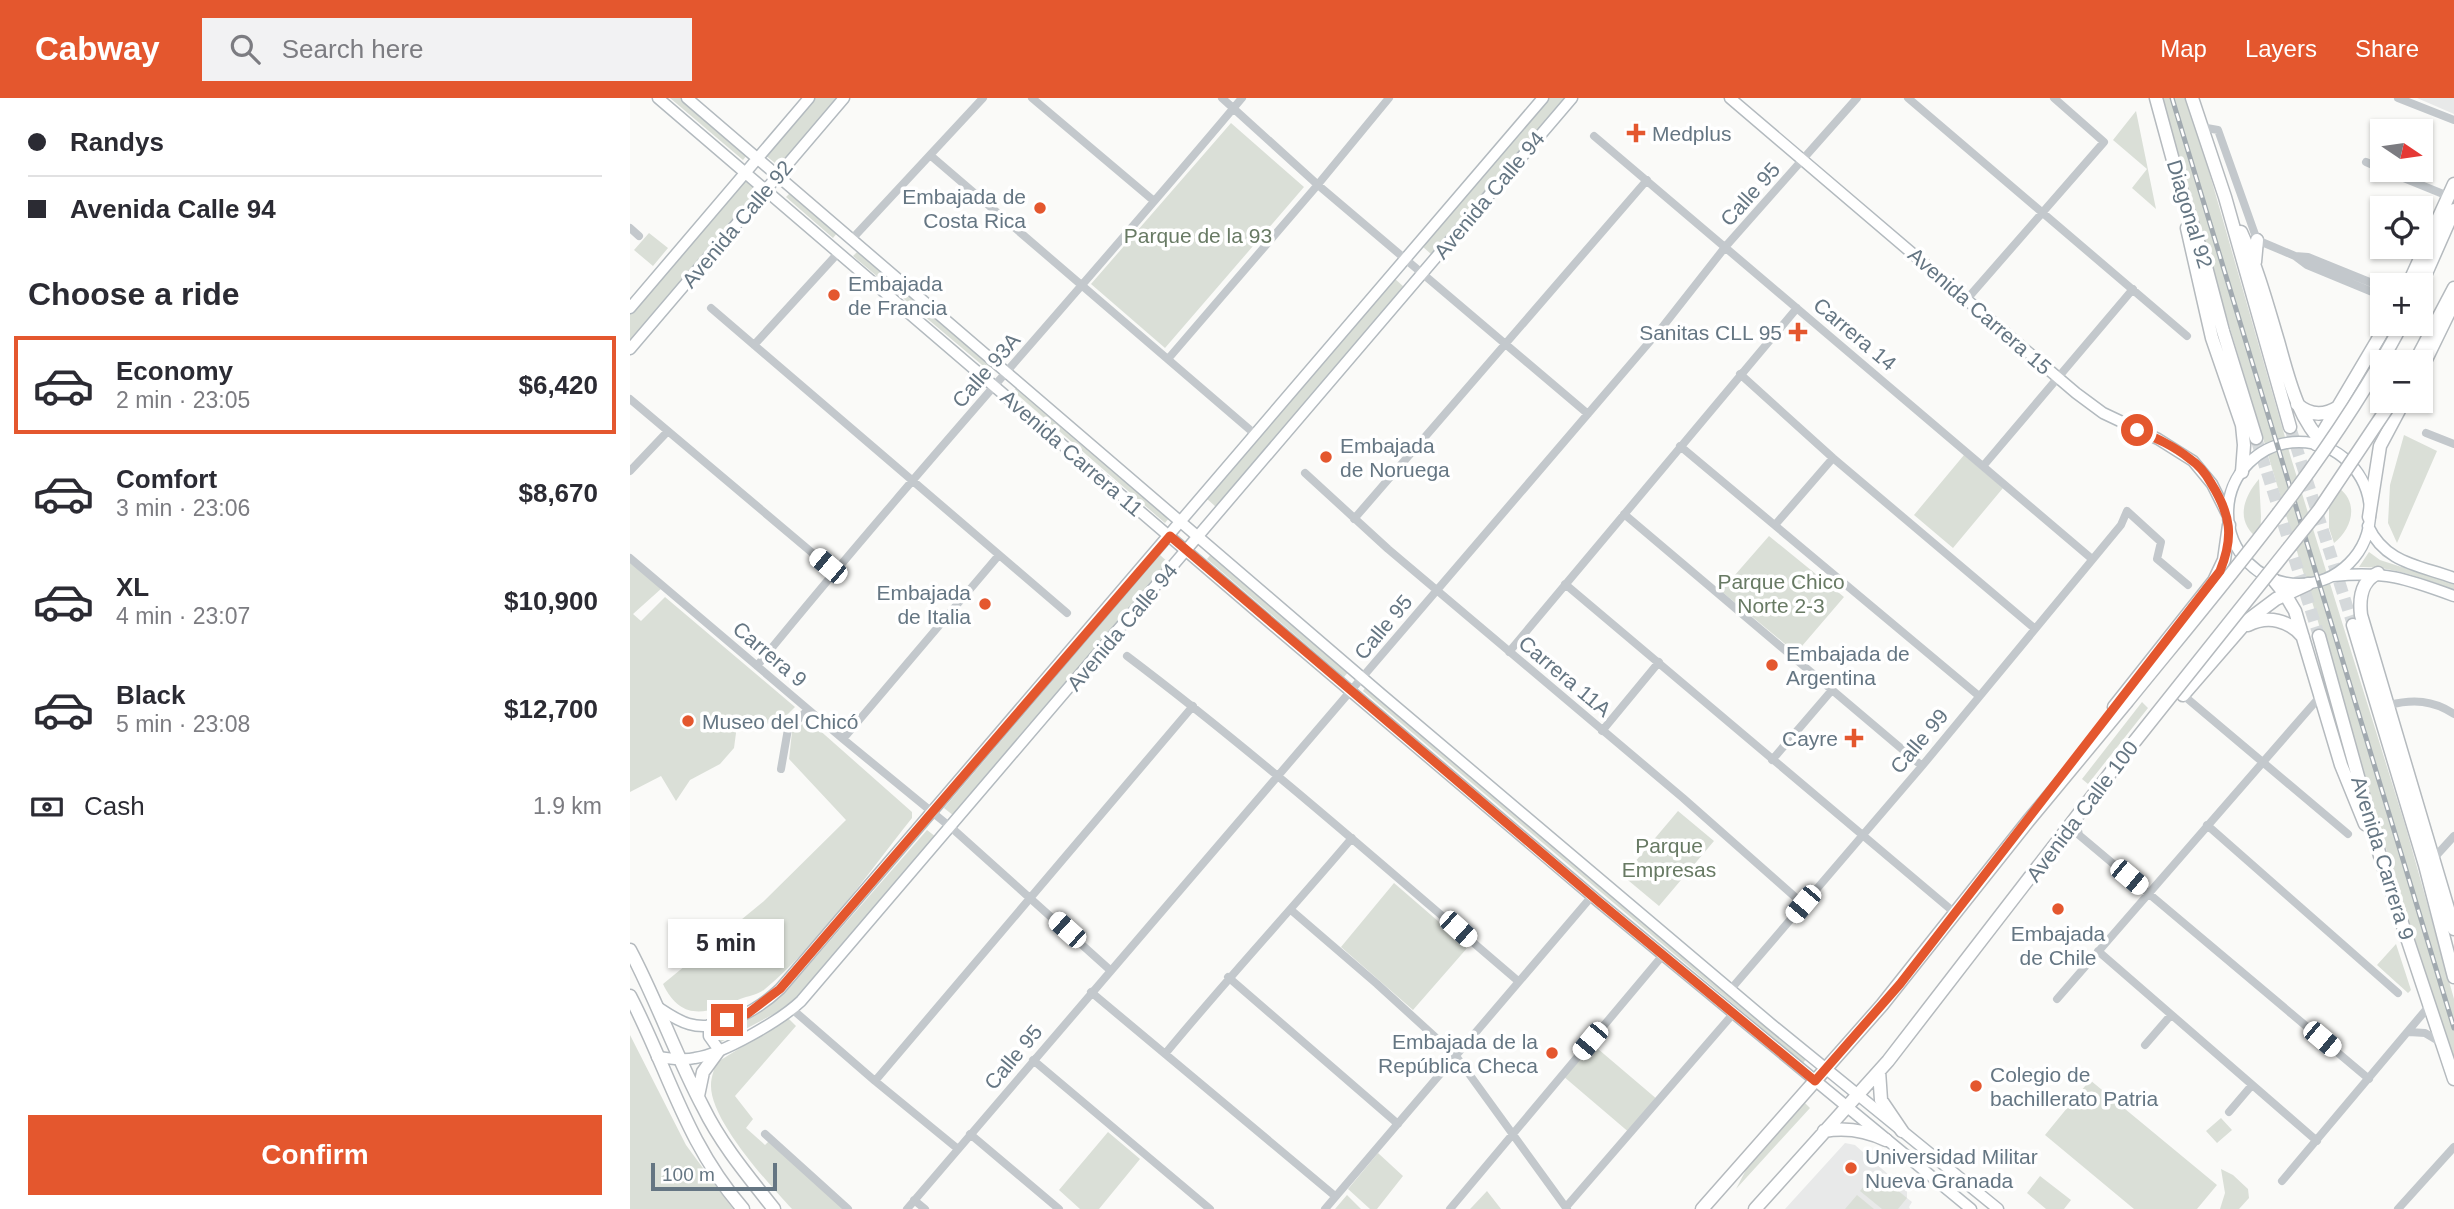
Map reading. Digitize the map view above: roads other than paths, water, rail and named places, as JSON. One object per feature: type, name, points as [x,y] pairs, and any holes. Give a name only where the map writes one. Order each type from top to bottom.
[{"type":"main road","name":"Avenida Carrera 11","points":[[659,98],[1592,896],[1971,1209]]},
{"type":"main road","name":"Avenida Carrera 11","points":[[687,98],[1362,678],[1826,1069],[1998,1209]]},
{"type":"main road","name":"Avenida Calle 92","points":[[630,308],[809,98]]},
{"type":"main road","name":"Avenida Calle 92","points":[[630,349],[844,98]]},
{"type":"main road","name":"Avenida Calle 94","points":[[659,1008],[689,1024],[709,1025],[747,1014],[780,989],[1543,98]]},
{"type":"main road","name":"Avenida Calle 94","points":[[657,1057],[702,1057],[792,1009],[950,828],[1572,98]]},
{"type":"main road","name":"Avenida Carrera 15","points":[[1730,98],[2058,379],[2103,413],[2158,439],[2193,461],[2210,481],[2229,521]]},
{"type":"main road","name":"Diagonal 92","points":[[2156,98],[2256,438]]},
{"type":"main road","name":"Diagonal 92","points":[[2192,98],[2225,197],[2290,427]]},
{"type":"main road","points":[[2180,186],[2196,274],[2209,325],[2242,425],[2242,472]]},
{"type":"main road","points":[[2413,273],[2451,190]]},
{"type":"main road","points":[[2225,197],[2255,262],[2296,404],[2320,444],[2347,462],[2361,481],[2373,538],[2385,552],[2454,578]]},
{"type":"main road","points":[[2427,273],[2454,210]]},
{"type":"main road","points":[[2255,262],[2257,240]]},
{"type":"main road","points":[[2429,350],[2454,288]]},
{"type":"main road","points":[[2422,350],[2450,302]]},
{"type":"main road","points":[[2320,444],[2380,336]]},
{"type":"main road","name":"Avenida Calle 100","points":[[1702,1209],[1882,1005],[2298,490],[2341,428],[2395,336]]},
{"type":"main road","points":[[2296,404],[2310,413],[2322,414],[2335,409],[2344,398]]},
{"type":"main road","name":"Avenida Calle 100","points":[[1755,1209],[1879,1071],[2075,828],[2135,741],[2319,510],[2384,413]]},
{"type":"main road","points":[[2183,695],[2257,612],[2285,594],[2331,576],[2356,555],[2368,522],[2380,446],[2398,413]]},
{"type":"main road","points":[[2029,820],[2120,698],[2214,581],[2228,549],[2230,497],[2242,472],[2262,453],[2278,446],[2320,444]]},
{"type":"main road","points":[[2229,521],[2241,554],[2255,569],[2287,583],[2308,584]]},
{"type":"main road","points":[[2331,576],[2378,573],[2405,578],[2454,596]]},
{"type":"main road","points":[[2378,573],[2371,576],[2363,587],[2360,607],[2454,929]]},
{"type":"main road","points":[[2273,579],[2295,611],[2341,765],[2382,863]]},
{"type":"main road","points":[[2238,631],[2256,621],[2271,620],[2289,625],[2304,637]]},
{"type":"main road","name":"Avenida Carrera 9","points":[[2353,625],[2425,865],[2454,977]]},
{"type":"main road","name":"Avenida Carrera 9","points":[[2319,636],[2382,863],[2454,1079]]},
{"type":"main road","points":[[630,950],[698,1096],[726,1146],[774,1209]]},
{"type":"main road","points":[[630,996],[696,1141],[715,1173],[743,1209]]},
{"type":"main road","points":[[698,1096],[704,1072],[719,1050],[709,1036],[709,1025]]},
{"type":"main road","points":[[1879,1071],[1881,1100],[1902,1131]]},
{"type":"main road","points":[[1824,1132],[1862,1130],[1886,1140]]},
{"type":"street","points":[[851,240],[984,98]]},
{"type":"street","points":[[1032,98],[1154,201]]},
{"type":"street","points":[[1222,98],[1422,275],[1588,414]]},
{"type":"street","name":"Calle 93A","points":[[757,666],[912,481],[1242,98]]},
{"type":"street","points":[[1168,359],[1390,98]]},
{"type":"street","name":"Calle 95","points":[[907,1209],[1664,325],[1726,246],[1857,98]]},
{"type":"street","points":[[1908,98],[2187,336]]},
{"type":"street","points":[[1967,299],[2104,142],[2054,98]]},
{"type":"street","points":[[2398,98],[2454,120]]},
{"type":"street","points":[[2201,127],[2218,130],[2257,240],[2295,256],[2306,265],[2370,291]]},
{"type":"street","name":"Carrera 14","points":[[1594,136],[2092,559]]},
{"type":"street","points":[[930,155],[1256,435]]},
{"type":"street","points":[[2366,162],[2370,164]]},
{"type":"street","points":[[1354,519],[1647,180]]},
{"type":"street","points":[[2425,182],[2451,190]]},
{"type":"street","points":[[630,228],[639,236]]},
{"type":"street","points":[[754,345],[839,252]]},
{"type":"street","points":[[2295,256],[2308,257],[2370,282]]},
{"type":"street","points":[[1984,465],[2133,289]]},
{"type":"street","points":[[1509,652],[1797,307]]},
{"type":"street","points":[[710,308],[1068,613]]},
{"type":"street","points":[[1740,374],[1833,458],[2034,628]]},
{"type":"street","points":[[630,399],[835,572]]},
{"type":"street","points":[[630,471],[668,431]]},
{"type":"street","points":[[2426,433],[2454,444]]},
{"type":"street","points":[[1680,446],[1979,696]]},
{"type":"street","points":[[1776,525],[1833,458]]},
{"type":"street","name":"Carrera 11A","points":[[1306,473],[1354,519],[1693,806],[1803,904]]},
{"type":"street","name":"Calle 99","points":[[1731,989],[1922,766],[2121,525],[2127,511],[2161,542],[2157,559],[2188,585]]},
{"type":"street","points":[[1624,514],[1922,766]]},
{"type":"street","points":[[843,739],[999,555]]},
{"type":"street","name":"Carrera 9","points":[[630,558],[933,813],[1110,970]]},
{"type":"street","points":[[1565,583],[1955,914]]},
{"type":"street","points":[[1127,656],[1278,776],[1518,981]]},
{"type":"street","points":[[1602,731],[1659,662]]},
{"type":"street","points":[[1772,760],[1832,690]]},
{"type":"street","points":[[2183,695],[2348,834]]},
{"type":"street","points":[[2056,999],[2317,700]]},
{"type":"street","points":[[2389,705],[2419,700],[2454,714]]},
{"type":"street","points":[[875,1081],[1193,706]]},
{"type":"street","points":[[781,769],[788,729],[808,710]]},
{"type":"street","points":[[2207,825],[2398,993]]},
{"type":"street","points":[[2075,828],[2148,894],[2369,1079]]},
{"type":"street","points":[[2434,858],[2454,836]]},
{"type":"street","points":[[1165,1054],[1228,978],[1352,838]]},
{"type":"street","points":[[1325,1209],[1592,896]]},
{"type":"street","points":[[1291,910],[1456,1056],[1566,1208],[1733,1014]]},
{"type":"street","points":[[2098,951],[2317,1141]]},
{"type":"street","points":[[1450,1209],[1663,955]]},
{"type":"street","points":[[1228,978],[1398,1124]]},
{"type":"street","points":[[1091,992],[1335,1196]]},
{"type":"street","points":[[2282,1181],[2430,1005]]},
{"type":"street","points":[[792,1009],[958,1149]]},
{"type":"street","points":[[2146,1045],[2171,1015]]},
{"type":"street","points":[[2409,1032],[2425,1033],[2444,1044]]},
{"type":"street","points":[[1033,1060],[1210,1209]]},
{"type":"street","points":[[2229,1112],[2252,1085]]},
{"type":"street","points":[[765,1134],[848,1209]]},
{"type":"street","points":[[970,1134],[1059,1209]]},
{"type":"street","points":[[2398,1209],[2454,1147]]},
{"type":"street","points":[[914,1200],[925,1209]]},
{"type":"tunnel","points":[[2290,427],[2353,625]]},
{"type":"tunnel","points":[[2256,438],[2319,636]]},
{"type":"railway","points":[[2172,98],[2454,1028]]},
{"type":"place","name":"Medplus","points":[[1636,133]]},
{"type":"place","name":"Embajada de Costa Rica","points":[[1040,208]]},
{"type":"place","name":"Embajada de Francia","points":[[834,295]]},
{"type":"place","name":"Sanitas CLL 95","points":[[1798,332]]},
{"type":"place","name":"Embajada de Noruega","points":[[1326,457]]},
{"type":"place","name":"Embajada de Italia","points":[[985,604]]},
{"type":"place","name":"Embajada de Argentina","points":[[1772,665]]},
{"type":"place","name":"Museo del Chicó","points":[[688,721]]},
{"type":"place","name":"Cayre","points":[[1854,738]]},
{"type":"place","name":"Embajada de Chile","points":[[2058,909]]},
{"type":"place","name":"Embajada de la República Checa","points":[[1552,1053]]},
{"type":"place","name":"Colegio de bachillerato Patria","points":[[1976,1086]]},
{"type":"place","name":"Universidad Militar Nueva Granada","points":[[1851,1168]]},
{"type":"park label","name":"Parque de la 93","points":[[1198,235]]},
{"type":"park label","name":"Parque Chico Norte 2-3","points":[[1781,593]]},
{"type":"park label","name":"Parque Empresas","points":[[1669,857]]}]
